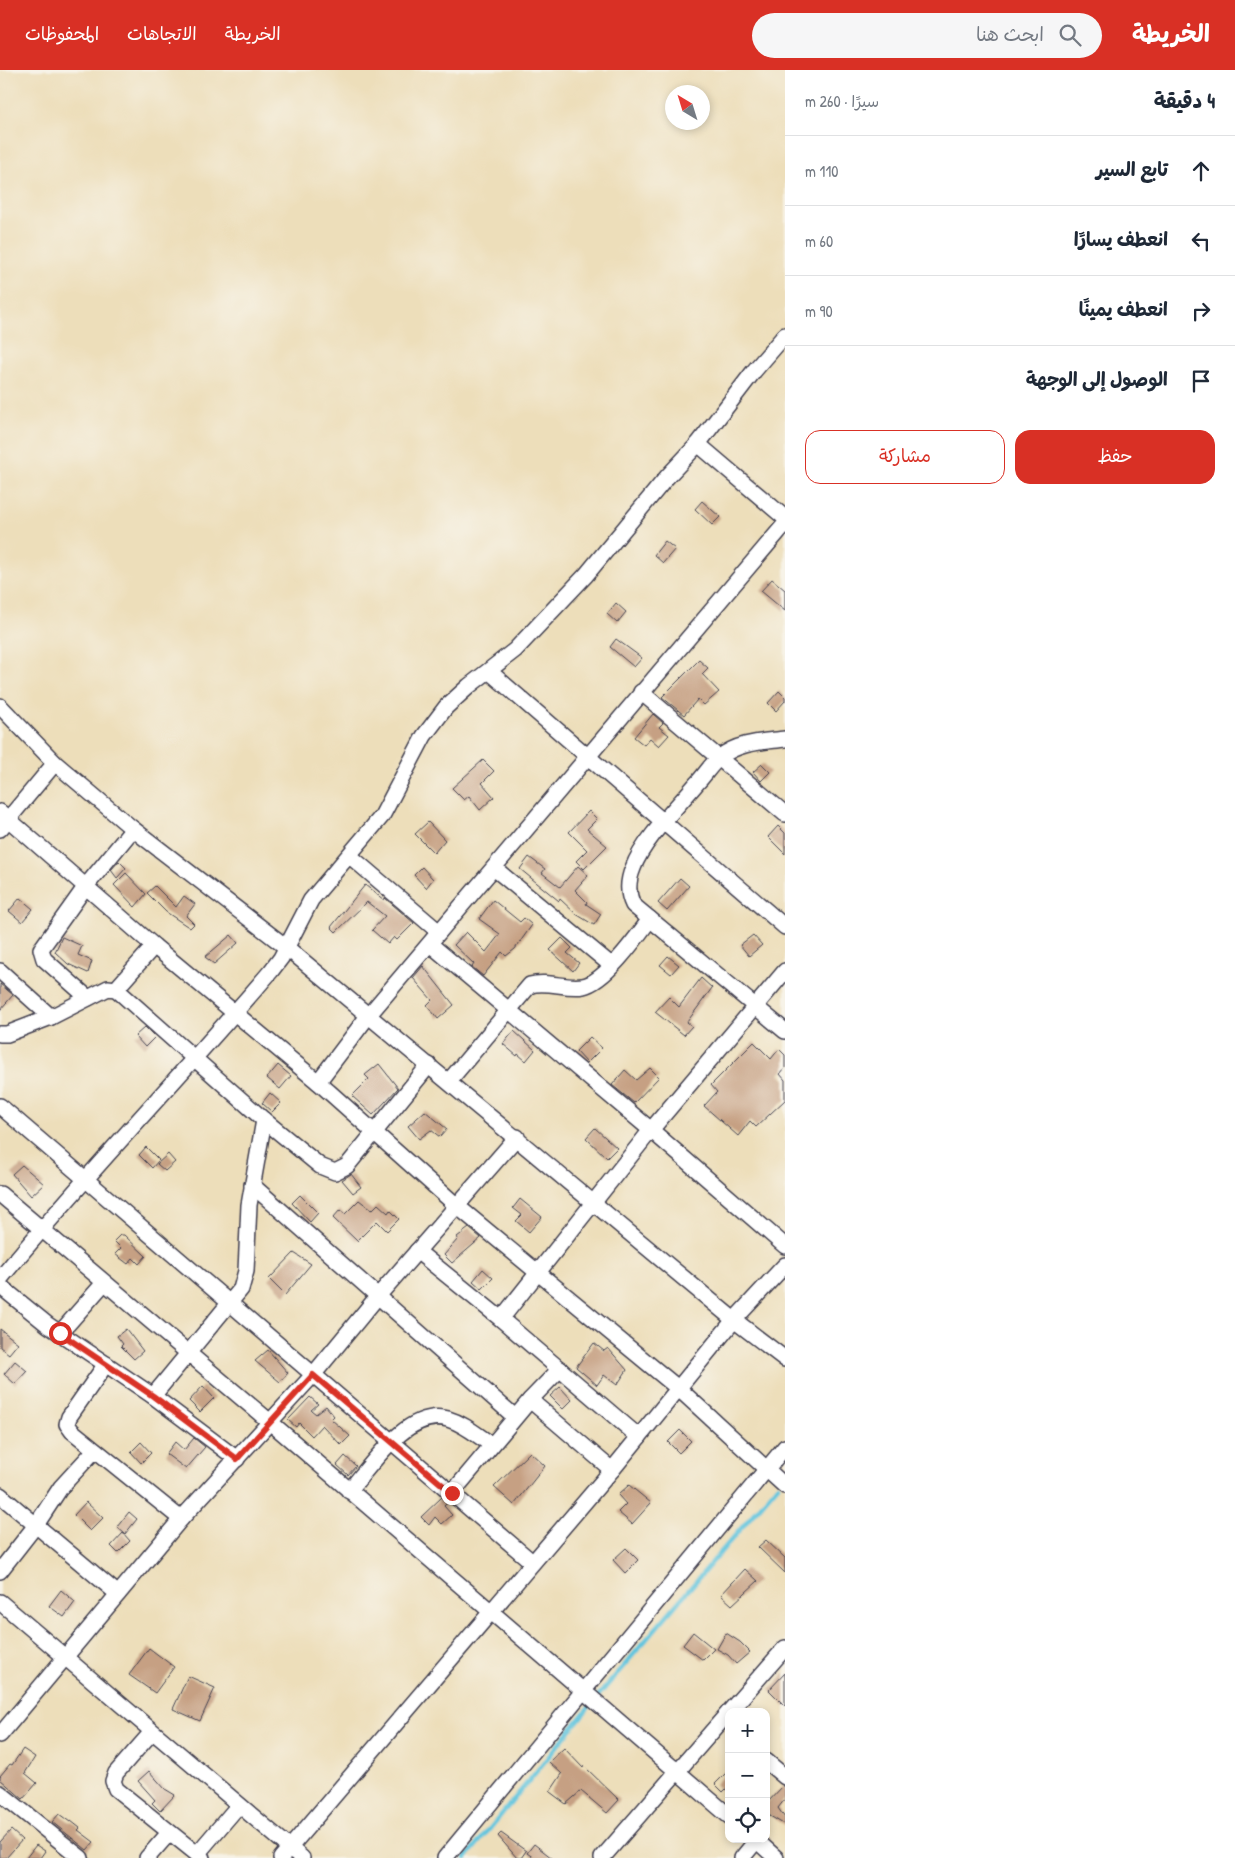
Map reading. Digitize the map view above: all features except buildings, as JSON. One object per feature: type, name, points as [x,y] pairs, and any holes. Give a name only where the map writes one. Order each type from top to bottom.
[{"type":"street","points":[[0,1279],[84,1178],[195,1060],[271,971],[311,900],[371,832],[391,803],[424,736],[446,707],[469,686],[490,672],[515,650],[586,575],[667,477],[698,444],[754,371],[785,335]]},
{"type":"street","points":[[698,444],[785,518]]},
{"type":"street","points":[[318,1082],[368,1016],[785,524]]},
{"type":"street","points":[[490,672],[785,927]]},
{"type":"street","points":[[641,692],[785,814]]},
{"type":"street","points":[[0,706],[55,763],[133,829],[286,947],[517,1137],[734,1320],[785,1359]]},
{"type":"street","points":[[785,739],[748,744],[720,758],[663,823],[639,856],[629,883],[629,897],[633,905],[785,1030]]},
{"type":"street","points":[[55,763],[3,820],[86,886],[154,946],[318,1082],[457,1206],[679,1389],[785,1486]]},
{"type":"street","points":[[88,998],[41,954],[44,945],[86,886],[133,829]]},
{"type":"street","points":[[350,856],[439,932]]},
{"type":"street","points":[[494,868],[611,965]]},
{"type":"street","points":[[449,1081],[507,1009],[530,985],[540,982],[583,986],[598,979],[650,919]]},
{"type":"street","points":[[430,944],[651,1130],[785,1246]]},
{"type":"street","points":[[116,989],[154,946]]},
{"type":"street","points":[[0,971],[51,1017]]},
{"type":"street","points":[[501,1318],[651,1130],[785,971]]},
{"type":"street","points":[[2,1032],[51,1017],[108,988],[116,989],[264,1120],[320,1166],[335,1172],[347,1166],[429,1065]]},
{"type":"street","points":[[0,1106],[532,1562]]},
{"type":"street","points":[[153,1396],[241,1289],[246,1271],[252,1185],[264,1120]]},
{"type":"street","points":[[0,1735],[64,1656],[181,1520],[313,1375],[378,1296],[517,1137]]},
{"type":"street","points":[[252,1185],[515,1417]]},
{"type":"street","points":[[0,1194],[270,1422],[583,1693],[725,1813]]},
{"type":"street","points":[[417,1251],[501,1318],[639,1437]]},
{"type":"street","points":[[285,1853],[612,1470],[734,1320],[785,1264]]},
{"type":"street","points":[[60,1333],[104,1283]]},
{"type":"street","points":[[0,1286],[60,1333],[153,1396],[237,1459]]},
{"type":"street","points":[[106,1364],[69,1417],[67,1424],[72,1431],[94,1450],[181,1520]]},
{"type":"street","points":[[452,1493],[515,1417],[560,1369]]},
{"type":"street","points":[[530,1400],[612,1470]]},
{"type":"street","points":[[349,1491],[392,1442],[414,1423],[436,1418],[447,1419],[461,1424],[492,1445]]},
{"type":"street","points":[[445,1858],[785,1447]]},
{"type":"street","points":[[0,1571],[36,1525],[61,1487],[94,1450]]},
{"type":"street","points":[[0,1495],[118,1594]]},
{"type":"street","points":[[0,1602],[240,1805],[285,1853],[302,1858]]},
{"type":"street","points":[[735,1708],[785,1648]]},
{"type":"street","points":[[602,1858],[677,1771],[725,1720]]},
{"type":"street","points":[[152,1732],[116,1773],[113,1781],[116,1789],[199,1856],[240,1805]]},
{"type":"street","points":[[770,1764],[785,1777]]},
{"type":"street","points":[[0,1794],[81,1858]]},
{"type":"street","points":[[147,1858],[170,1832]]},
{"type":"street","points":[[742,1858],[754,1843]]},
{"type":"street","points":[[759,1843],[776,1858]]},
{"type":"waterway","points":[[466,1858],[593,1702],[778,1485]]},
{"type":"route","points":[[60,1333],[153,1396],[237,1459],[313,1375],[452,1493]]}]
